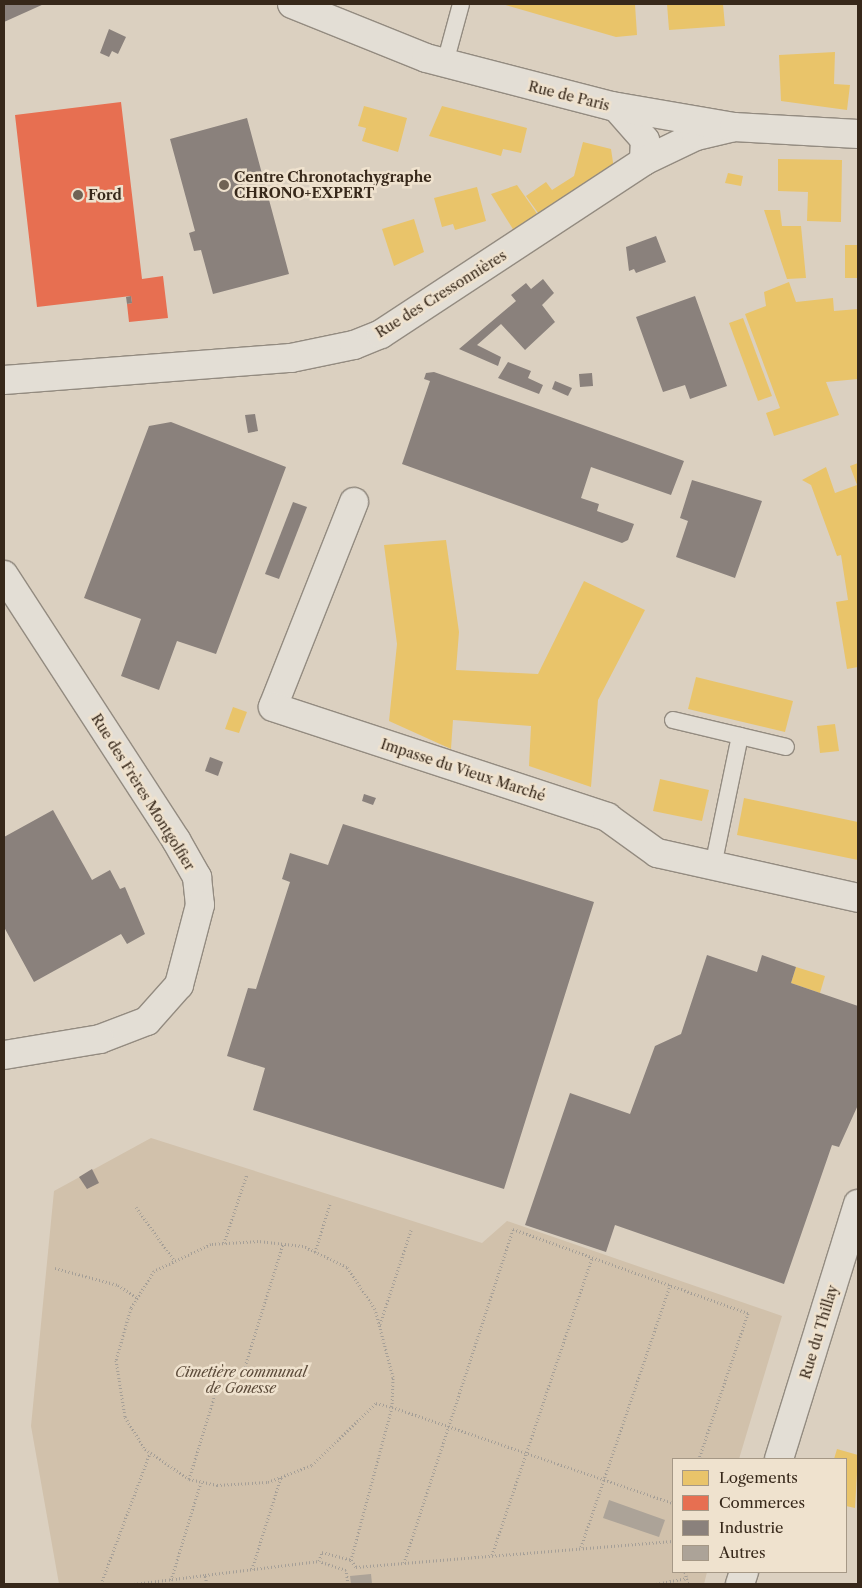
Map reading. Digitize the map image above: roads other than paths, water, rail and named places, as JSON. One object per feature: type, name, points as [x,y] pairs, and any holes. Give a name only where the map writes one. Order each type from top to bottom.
[{"type":"street","name":"Rue de Paris","points":[[292,4],[445,63],[616,107],[734,127],[858,134]]},
{"type":"street","points":[[616,107],[645,140],[644,161]]},
{"type":"street","name":"Rue des Cressonnières","points":[[4,380],[291,358],[354,345],[381,334],[644,161],[696,136],[734,127]]},
{"type":"street","name":"Impasse du Vieux Marché","points":[[354,502],[273,707],[607,817],[627,828],[643,846],[713,866],[858,898]]},
{"type":"street","name":"Rue des Frères Montgolfier","points":[[4,575],[176,840],[196,877],[200,905],[188,963],[179,985],[147,1021],[100,1039],[4,1055]]},
{"type":"street","name":"Rue du Thillay","points":[[779,1458],[858,1204]]},
{"type":"lane","points":[[445,63],[461,4]]},
{"type":"lane","points":[[673,720],[786,747]]},
{"type":"lane","points":[[713,866],[740,736]]},
{"type":"place","name":"Centre Chronotachygraphe CHRONO+EXPERT","points":[[224,185]]},
{"type":"place","name":"Ford","points":[[78,195]]},
{"type":"park label","name":"Cimetière communal de Gonesse","points":[[241,1380]]}]
